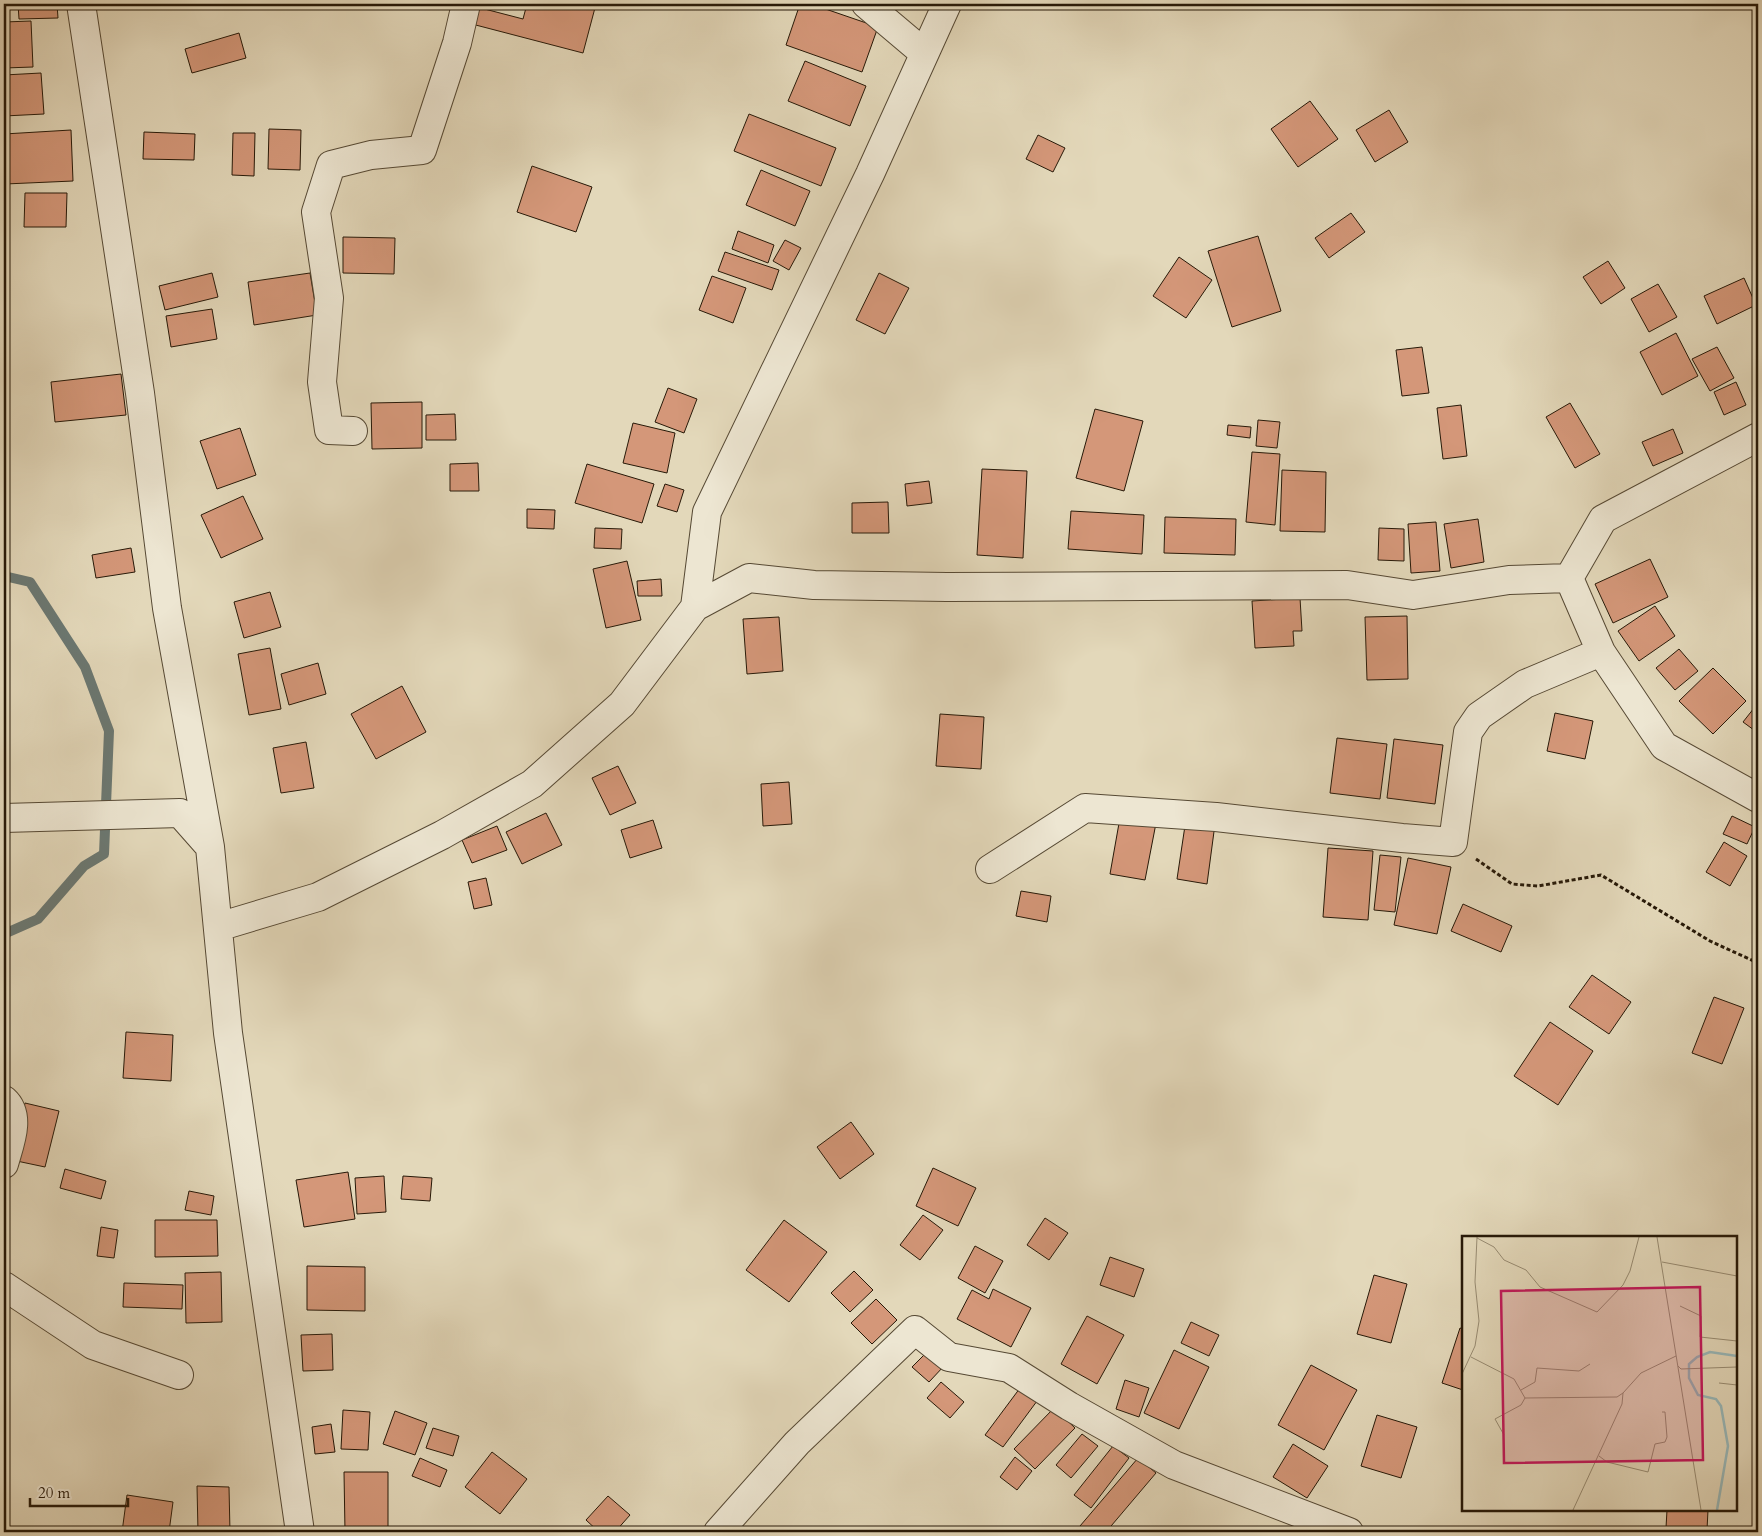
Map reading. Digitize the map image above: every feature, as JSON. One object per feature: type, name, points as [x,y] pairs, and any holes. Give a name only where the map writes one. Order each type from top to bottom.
[{"type":"street","points":[[81,4],[137,373],[167,608],[210,847],[228,1034],[300,1532]]},
{"type":"street","points":[[353,432],[329,430],[322,382],[330,298],[316,212],[331,165],[371,155],[422,150],[457,43],[466,4]]},
{"type":"street","points":[[866,4],[924,54]]},
{"type":"street","points":[[695,606],[706,512],[870,174],[947,4]]},
{"type":"street","points":[[1569,578],[1603,519],[1758,437]]},
{"type":"street","points":[[218,926],[318,897],[442,835],[532,784],[622,704],[695,606],[749,578],[814,585],[947,587],[1347,585],[1413,595],[1509,580],[1569,578]]},
{"type":"street","points":[[1569,578],[1601,652],[1664,746],[1758,798]]},
{"type":"street","points":[[990,869],[1086,808],[1216,817],[1453,842],[1468,732],[1479,716],[1525,684],[1601,652]]},
{"type":"street","points":[[4,818],[180,813],[210,847]]},
{"type":"street","points":[[4,1100],[9,1105],[14,1116],[11,1139],[4,1164]]},
{"type":"street","points":[[4,1286],[93,1345],[179,1374]]},
{"type":"street","points":[[718,1532],[797,1443],[915,1330],[949,1356],[1009,1368],[1069,1406],[1174,1465],[1349,1532]]},
{"type":"path","points":[[1453,842],[1512,884],[1538,886],[1601,875],[1710,941],[1758,963]]},
{"type":"building","points":[[18,4],[57,4],[58,18],[19,19]]},
{"type":"building","points":[[527,4],[596,4],[583,53],[468,23],[473,6],[523,19]]},
{"type":"building","points":[[800,4],[811,4],[878,27],[862,72],[786,45]]},
{"type":"building","points":[[31,21],[33,67],[4,68],[4,22]]},
{"type":"building","points":[[239,33],[246,58],[192,73],[185,49]]},
{"type":"building","points":[[805,61],[866,86],[850,126],[788,101]]},
{"type":"building","points":[[41,73],[44,114],[4,116],[4,75]]},
{"type":"building","points":[[1310,101],[1338,139],[1298,167],[1271,129]]},
{"type":"building","points":[[1389,110],[1408,142],[1375,162],[1356,130]]},
{"type":"building","points":[[749,114],[836,148],[821,186],[734,151]]},
{"type":"building","points":[[269,129],[301,130],[300,170],[268,169]]},
{"type":"building","points":[[71,130],[73,181],[5,184],[4,134]]},
{"type":"building","points":[[144,132],[195,134],[194,160],[143,159]]},
{"type":"building","points":[[233,133],[255,133],[254,176],[232,175]]},
{"type":"building","points":[[1038,135],[1065,148],[1053,172],[1026,159]]},
{"type":"building","points":[[532,166],[592,187],[576,232],[517,212]]},
{"type":"building","points":[[761,170],[810,191],[795,226],[746,205]]},
{"type":"building","points":[[25,193],[67,193],[66,227],[24,227]]},
{"type":"building","points":[[1351,213],[1365,232],[1329,258],[1315,238]]},
{"type":"building","points":[[738,231],[774,245],[768,263],[732,249]]},
{"type":"building","points":[[1258,236],[1281,311],[1232,327],[1208,251]]},
{"type":"building","points":[[343,237],[395,238],[394,274],[343,273]]},
{"type":"building","points":[[785,240],[801,248],[789,270],[773,261]]},
{"type":"building","points":[[725,252],[779,270],[772,290],[718,271]]},
{"type":"building","points":[[1179,257],[1212,280],[1186,318],[1153,296]]},
{"type":"building","points":[[1608,261],[1625,288],[1601,304],[1583,277]]},
{"type":"building","points":[[212,273],[218,297],[165,310],[159,286]]},
{"type":"building","points":[[310,273],[317,315],[254,325],[248,282]]},
{"type":"building","points":[[879,273],[909,288],[885,334],[856,320]]},
{"type":"building","points":[[712,276],[746,288],[733,323],[699,310]]},
{"type":"building","points":[[1744,278],[1756,305],[1717,324],[1704,296]]},
{"type":"building","points":[[1658,284],[1677,317],[1649,332],[1631,299]]},
{"type":"building","points":[[212,309],[217,339],[171,347],[166,316]]},
{"type":"building","points":[[1676,333],[1698,376],[1662,395],[1640,352]]},
{"type":"building","points":[[1422,347],[1429,393],[1402,396],[1396,350]]},
{"type":"building","points":[[1717,347],[1734,378],[1710,391],[1692,359]]},
{"type":"building","points":[[1758,352],[1758,369],[1753,354]]},
{"type":"building","points":[[121,374],[126,415],[55,422],[51,382]]},
{"type":"building","points":[[1736,382],[1746,405],[1724,415],[1714,392]]},
{"type":"building","points":[[668,388],[697,399],[684,433],[655,422]]},
{"type":"building","points":[[422,402],[422,448],[372,449],[371,403]]},
{"type":"building","points":[[1570,403],[1600,454],[1575,468],[1546,417]]},
{"type":"building","points":[[1461,405],[1467,456],[1443,459],[1437,408]]},
{"type":"building","points":[[1095,409],[1143,421],[1124,491],[1076,478]]},
{"type":"building","points":[[455,414],[456,440],[426,440],[426,415]]},
{"type":"building","points":[[1258,420],[1280,422],[1277,448],[1256,446]]},
{"type":"building","points":[[633,423],[675,433],[667,473],[623,463]]},
{"type":"building","points":[[1228,425],[1251,427],[1250,438],[1227,435]]},
{"type":"building","points":[[240,428],[256,475],[217,489],[200,441]]},
{"type":"building","points":[[1673,429],[1683,453],[1653,466],[1642,442]]},
{"type":"building","points":[[1252,452],[1280,454],[1275,525],[1246,522]]},
{"type":"building","points":[[478,463],[479,491],[450,491],[450,464]]},
{"type":"building","points":[[587,464],[654,484],[642,523],[575,503]]},
{"type":"building","points":[[982,469],[1027,471],[1023,558],[977,555]]},
{"type":"building","points":[[1282,470],[1326,472],[1325,532],[1280,531]]},
{"type":"building","points":[[929,481],[932,503],[907,506],[905,484]]},
{"type":"building","points":[[665,484],[684,490],[677,512],[657,506]]},
{"type":"building","points":[[243,496],[263,539],[221,558],[201,515]]},
{"type":"building","points":[[888,502],[889,533],[852,533],[852,503]]},
{"type":"building","points":[[527,509],[555,510],[554,529],[527,528]]},
{"type":"building","points":[[1071,511],[1144,515],[1142,554],[1068,549]]},
{"type":"building","points":[[1165,517],[1236,519],[1235,555],[1164,553]]},
{"type":"building","points":[[1478,519],[1484,562],[1451,568],[1444,524]]},
{"type":"building","points":[[1436,522],[1440,571],[1411,573],[1408,524]]},
{"type":"building","points":[[595,528],[622,529],[621,549],[594,548]]},
{"type":"building","points":[[1379,528],[1404,529],[1404,561],[1378,560]]},
{"type":"building","points":[[131,548],[135,572],[96,578],[92,555]]},
{"type":"building","points":[[1650,559],[1668,597],[1613,623],[1595,584]]},
{"type":"building","points":[[627,561],[641,620],[606,628],[593,569]]},
{"type":"building","points":[[661,579],[662,596],[638,596],[637,581]]},
{"type":"building","points":[[270,592],[281,627],[244,638],[234,602]]},
{"type":"building","points":[[1300,598],[1302,631],[1293,631],[1294,646],[1255,648],[1252,601]]},
{"type":"building","points":[[1655,606],[1675,636],[1639,661],[1618,631]]},
{"type":"building","points":[[1407,616],[1408,679],[1367,680],[1365,617]]},
{"type":"building","points":[[779,617],[783,671],[747,674],[743,619]]},
{"type":"building","points":[[270,648],[281,709],[249,715],[238,654]]},
{"type":"building","points":[[1679,649],[1698,671],[1675,690],[1656,668]]},
{"type":"building","points":[[318,663],[326,694],[289,705],[281,674]]},
{"type":"building","points":[[1713,668],[1746,701],[1713,734],[1679,701]]},
{"type":"building","points":[[402,686],[426,732],[376,759],[351,714]]},
{"type":"building","points":[[1758,703],[1758,733],[1743,722]]},
{"type":"building","points":[[1555,713],[1593,721],[1585,759],[1547,751]]},
{"type":"building","points":[[940,714],[984,717],[981,769],[936,766]]},
{"type":"building","points":[[1337,738],[1387,744],[1380,799],[1330,793]]},
{"type":"building","points":[[1394,739],[1443,745],[1435,804],[1387,798]]},
{"type":"building","points":[[306,742],[314,788],[281,793],[273,748]]},
{"type":"building","points":[[618,766],[636,803],[610,815],[592,778]]},
{"type":"building","points":[[789,782],[792,824],[763,826],[761,784]]},
{"type":"building","points":[[1121,812],[1157,818],[1145,880],[1110,874]]},
{"type":"building","points":[[546,813],[562,845],[522,864],[506,832]]},
{"type":"building","points":[[1732,816],[1755,827],[1747,844],[1723,834]]},
{"type":"building","points":[[1186,819],[1215,824],[1207,884],[1177,879]]},
{"type":"building","points":[[653,820],[662,848],[630,858],[621,830]]},
{"type":"building","points":[[497,826],[507,850],[472,863],[462,840]]},
{"type":"building","points":[[1724,842],[1747,856],[1730,886],[1706,872]]},
{"type":"building","points":[[1328,848],[1373,851],[1368,920],[1323,917]]},
{"type":"building","points":[[1380,855],[1401,857],[1395,912],[1374,910]]},
{"type":"building","points":[[1408,858],[1451,867],[1437,934],[1394,925]]},
{"type":"building","points":[[486,878],[492,905],[474,909],[468,882]]},
{"type":"building","points":[[1021,891],[1051,896],[1047,922],[1016,916]]},
{"type":"building","points":[[1463,904],[1512,926],[1501,952],[1451,931]]},
{"type":"building","points":[[1592,975],[1631,1002],[1609,1034],[1569,1007]]},
{"type":"building","points":[[1714,997],[1744,1008],[1722,1064],[1692,1053]]},
{"type":"building","points":[[1550,1022],[1593,1051],[1558,1105],[1514,1076]]},
{"type":"building","points":[[126,1032],[173,1035],[171,1081],[123,1078]]},
{"type":"building","points":[[25,1103],[59,1111],[45,1167],[12,1160]]},
{"type":"building","points":[[851,1122],[874,1154],[840,1179],[817,1147]]},
{"type":"building","points":[[933,1168],[976,1188],[958,1226],[916,1206]]},
{"type":"building","points":[[65,1169],[106,1181],[101,1199],[60,1188]]},
{"type":"building","points":[[348,1172],[355,1219],[304,1227],[296,1180]]},
{"type":"building","points":[[384,1176],[386,1212],[357,1214],[355,1178]]},
{"type":"building","points":[[403,1176],[432,1178],[430,1201],[401,1199]]},
{"type":"building","points":[[189,1191],[214,1196],[211,1215],[185,1210]]},
{"type":"building","points":[[923,1215],[943,1230],[920,1260],[900,1245]]},
{"type":"building","points":[[1045,1218],[1068,1233],[1049,1260],[1027,1245]]},
{"type":"building","points":[[155,1220],[217,1220],[218,1256],[155,1257]]},
{"type":"building","points":[[784,1220],[827,1252],[789,1302],[746,1270]]},
{"type":"building","points":[[101,1227],[118,1230],[114,1258],[97,1256]]},
{"type":"building","points":[[975,1246],[1003,1261],[985,1293],[958,1278]]},
{"type":"building","points":[[1110,1257],[1144,1269],[1134,1297],[1100,1285]]},
{"type":"building","points":[[307,1266],[365,1267],[365,1311],[307,1310]]},
{"type":"building","points":[[854,1271],[873,1290],[850,1312],[831,1293]]},
{"type":"building","points":[[221,1272],[222,1322],[186,1323],[185,1273]]},
{"type":"building","points":[[1374,1275],[1407,1284],[1391,1343],[1357,1334]]},
{"type":"building","points":[[124,1283],[183,1285],[182,1309],[123,1307]]},
{"type":"building","points":[[993,1289],[1031,1308],[1011,1347],[957,1319],[972,1290],[989,1299]]},
{"type":"building","points":[[876,1299],[897,1320],[872,1344],[851,1323]]},
{"type":"building","points":[[1087,1316],[1124,1335],[1097,1384],[1061,1364]]},
{"type":"building","points":[[1191,1322],[1219,1335],[1209,1356],[1181,1343]]},
{"type":"building","points":[[1460,1328],[1462,1329],[1462,1390],[1442,1383]]},
{"type":"building","points":[[332,1334],[333,1370],[303,1371],[301,1335]]},
{"type":"building","points":[[1174,1350],[1209,1367],[1179,1429],[1144,1413]]},
{"type":"building","points":[[928,1351],[944,1366],[929,1382],[912,1367]]},
{"type":"building","points":[[1311,1365],[1357,1390],[1324,1450],[1278,1425]]},
{"type":"building","points":[[1125,1380],[1149,1388],[1139,1417],[1116,1409]]},
{"type":"building","points":[[941,1382],[964,1402],[950,1418],[927,1398]]},
{"type":"building","points":[[1023,1384],[1040,1397],[1003,1447],[985,1435]]},
{"type":"building","points":[[1054,1408],[1075,1428],[1035,1469],[1014,1449]]},
{"type":"building","points":[[343,1410],[370,1412],[368,1450],[341,1449]]},
{"type":"building","points":[[395,1411],[427,1423],[415,1455],[383,1444]]},
{"type":"building","points":[[1377,1415],[1417,1427],[1401,1478],[1361,1466]]},
{"type":"building","points":[[331,1424],[335,1452],[315,1454],[312,1427]]},
{"type":"building","points":[[433,1428],[459,1436],[453,1456],[426,1448]]},
{"type":"building","points":[[1082,1434],[1098,1446],[1071,1478],[1056,1465]]},
{"type":"building","points":[[1293,1444],[1328,1466],[1307,1498],[1273,1477]]},
{"type":"building","points":[[1113,1446],[1129,1458],[1091,1508],[1074,1495]]},
{"type":"building","points":[[492,1452],[527,1479],[500,1514],[465,1487]]},
{"type":"building","points":[[1015,1457],[1032,1471],[1017,1490],[1000,1477]]},
{"type":"building","points":[[420,1458],[447,1470],[440,1487],[412,1476]]},
{"type":"building","points":[[1138,1458],[1156,1473],[1106,1532],[1087,1532],[1080,1526]]},
{"type":"building","points":[[344,1472],[388,1472],[388,1530],[345,1531]]},
{"type":"building","points":[[197,1486],[229,1487],[230,1532],[198,1532]]},
{"type":"building","points":[[127,1495],[173,1502],[169,1532],[122,1532]]},
{"type":"building","points":[[608,1496],[630,1515],[615,1532],[599,1532],[586,1520]]},
{"type":"building","points":[[1667,1511],[1708,1511],[1707,1530],[1666,1528]]},
{"type":"waterway","points":[[4,576],[30,582],[85,667],[109,731],[104,854],[84,866],[38,919],[4,934]]}]
